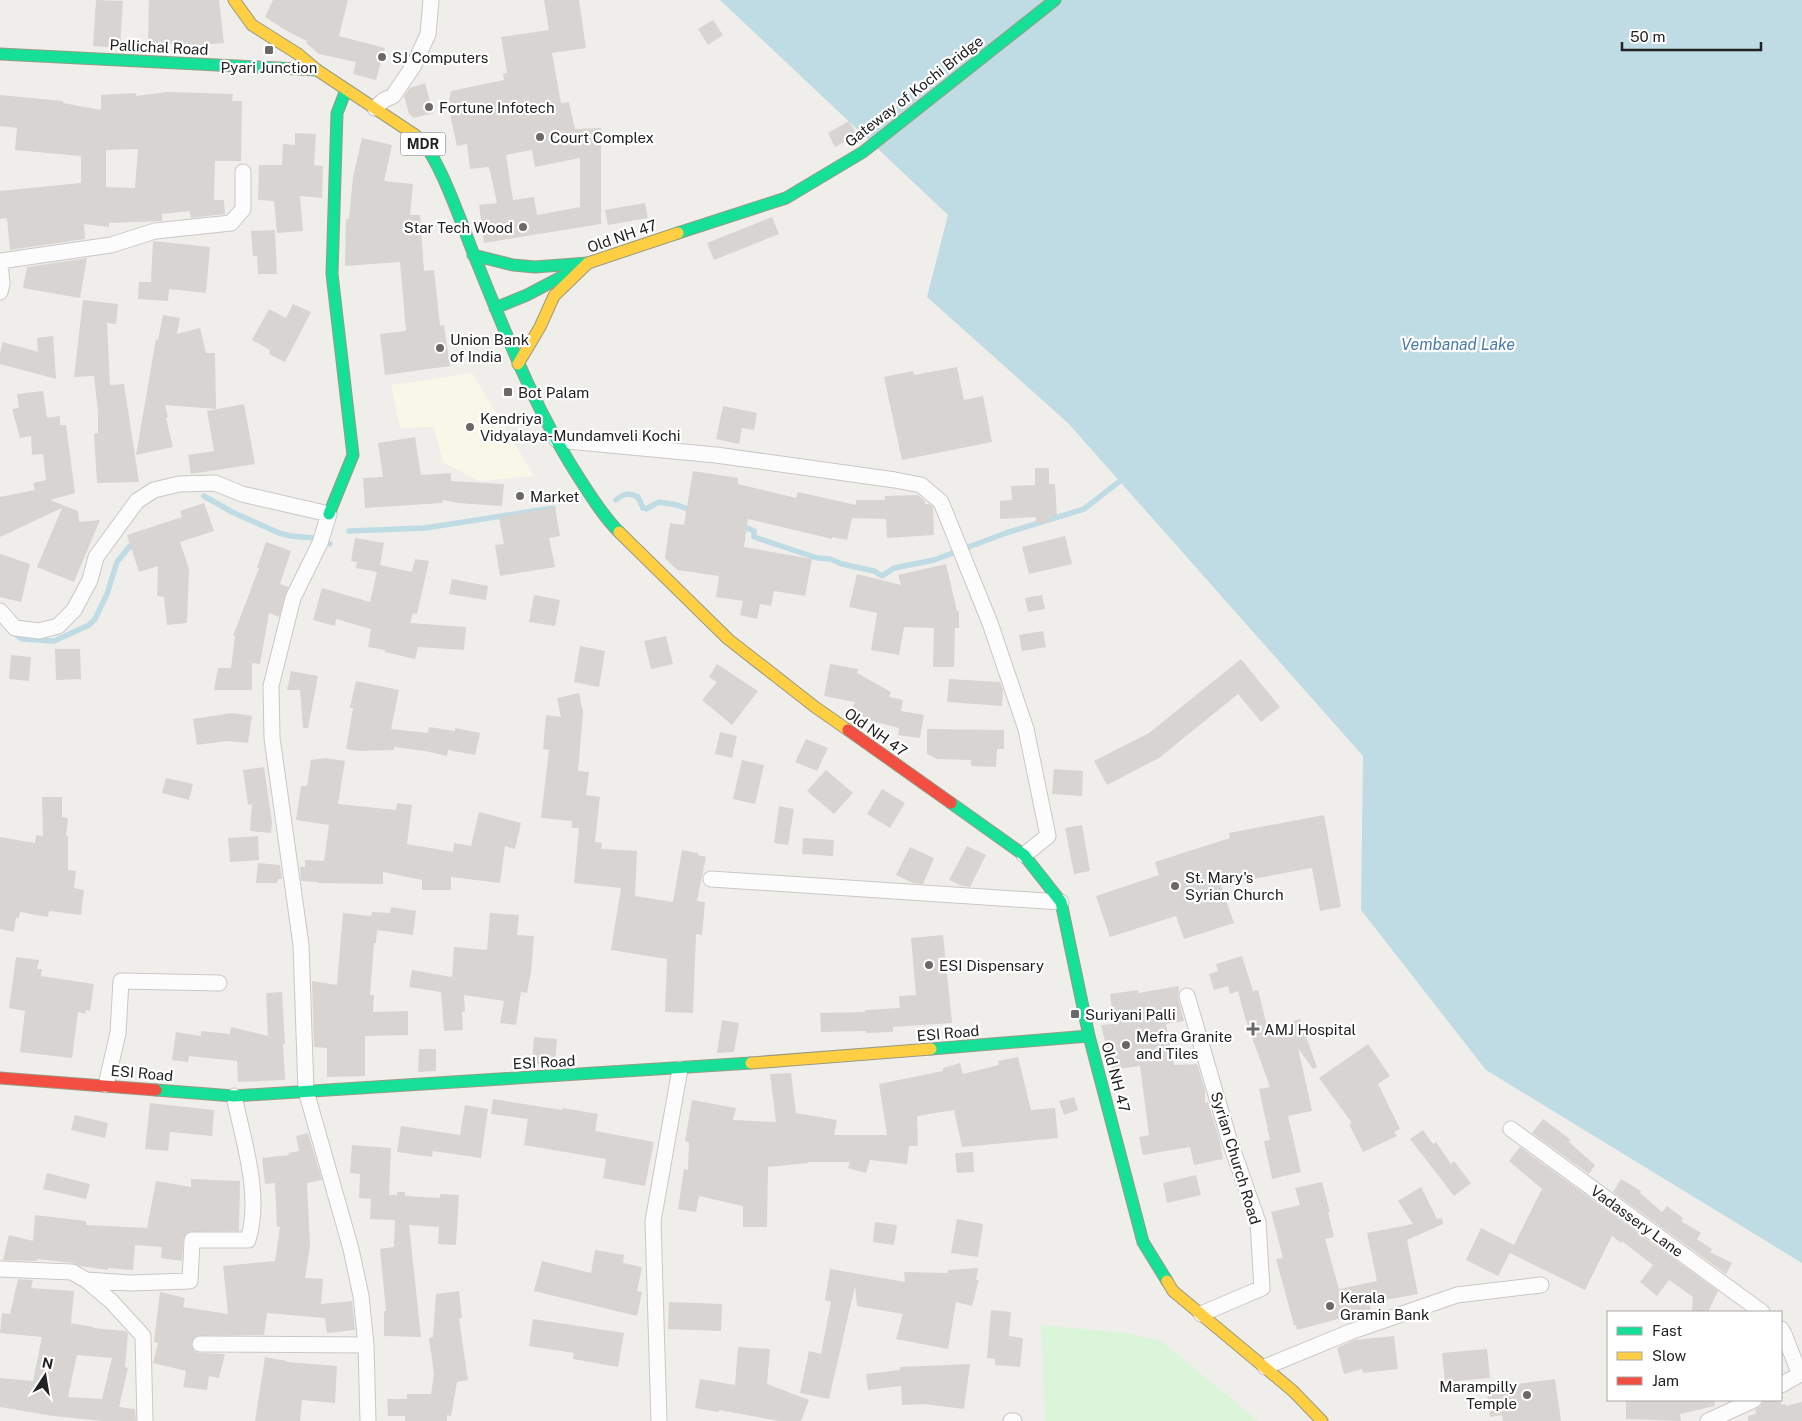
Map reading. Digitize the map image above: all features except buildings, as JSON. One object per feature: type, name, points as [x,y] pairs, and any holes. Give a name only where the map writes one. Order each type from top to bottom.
[{"type":"main road","name":"MDR","points":[[234,0],[252,25],[298,54],[316,70],[420,138],[440,170],[518,364]]},
{"type":"main road","name":"Gateway of Kochi Bridge","points":[[786,198],[863,152],[1055,0]]},
{"type":"main road","name":"Pallichal Road","points":[[0,54],[316,70]]},
{"type":"main road","points":[[329,514],[353,455],[332,274],[337,113],[346,90]]},
{"type":"main road","name":"Old NH 47","points":[[786,198],[588,263],[554,296],[540,327],[518,364],[565,457],[607,520],[728,640],[815,707],[1024,855],[1061,902],[1089,1036],[1143,1242],[1173,1291],[1293,1391],[1322,1421]]},
{"type":"main road","points":[[473,255],[513,266],[535,267],[588,263]]},
{"type":"main road","points":[[496,308],[527,295],[588,263]]},
{"type":"main road","name":"ESI Road","points":[[0,1078],[234,1096],[680,1069],[1089,1036]]},
{"type":"street","points":[[375,108],[384,100],[393,96],[414,65],[428,34],[431,0]]},
{"type":"street","points":[[0,292],[2,284],[0,261],[111,245],[156,231],[231,223],[243,209],[243,172]]},
{"type":"street","points":[[557,440],[716,455],[895,480],[921,485],[941,502],[990,623],[1026,729],[1048,836],[1024,855]]},
{"type":"street","points":[[0,611],[15,628],[39,631],[58,626],[74,610],[90,580],[96,557],[115,529],[137,501],[154,490],[180,484],[215,483],[242,494],[329,514],[320,543],[293,598],[271,686],[272,738],[301,945],[306,1091],[351,1249],[361,1296],[366,1345],[368,1421]]},
{"type":"street","points":[[711,879],[1061,902]]},
{"type":"street","points":[[106,1085],[118,1033],[121,981],[219,983]]},
{"type":"street","name":"Syrian Church Road","points":[[1187,996],[1229,1139],[1258,1222],[1262,1288],[1201,1314]]},
{"type":"street","points":[[659,1421],[653,1221],[680,1069]]},
{"type":"street","points":[[86,1280],[130,1283],[190,1281],[192,1240],[248,1240],[251,1231],[253,1187],[234,1096]]},
{"type":"street","name":"Vadassery Lane","points":[[1511,1129],[1761,1311]]},
{"type":"street","points":[[0,1269],[72,1272],[86,1280],[111,1301],[143,1336],[146,1421]]},
{"type":"street","points":[[1265,1368],[1350,1332],[1457,1295],[1541,1285]]},
{"type":"street","points":[[1782,1331],[1798,1370],[1797,1376],[1782,1384]]},
{"type":"street","points":[[200,1344],[366,1345]]},
{"type":"street","points":[[1708,1421],[1752,1401]]},
{"type":"shaded area","name":"Kendriya Vidyalaya-Mundamveli Kochi","points":[[472,373],[534,476],[479,481],[443,462],[434,427],[400,428],[391,385]]},
{"type":"green space","points":[[1041,1325],[1126,1333],[1161,1341],[1258,1421],[1045,1421]]},
{"type":"water","name":"Vembanad Lake","points":[[720,0],[1802,0],[1802,1263],[1486,1070],[1361,910],[1363,756],[1068,423],[927,297],[948,215]]},
{"type":"waterway","points":[[740,525],[754,531],[754,537],[817,558],[830,559],[842,564],[874,571],[882,576],[894,568],[934,560],[1006,533],[1084,509],[1120,481]]},
{"type":"waterway","points":[[616,500],[629,494],[638,497],[643,508],[646,509],[659,502],[677,505],[693,511]]},
{"type":"waterway","points":[[204,496],[232,512],[279,533],[314,538],[330,544]]},
{"type":"waterway","points":[[349,531],[425,528],[553,508]]},
{"type":"waterway","points":[[13,632],[22,639],[54,641],[89,625],[95,619],[107,594],[117,562],[130,546]]},
{"type":"traffic: fast","points":[[678,233],[786,198],[863,152],[1055,0]]},
{"type":"traffic: fast","points":[[0,54],[317,70]]},
{"type":"traffic: fast","points":[[329,514],[353,455],[332,274],[337,113],[346,90]]},
{"type":"traffic: fast","points":[[415,135],[432,156],[440,172],[510,343],[536,401],[566,457],[591,497],[619,532]]},
{"type":"traffic: fast","points":[[473,255],[513,265],[535,267],[588,263]]},
{"type":"traffic: fast","points":[[495,308],[527,295],[567,274]]},
{"type":"traffic: fast","points":[[951,803],[1024,855],[1061,902],[1089,1036],[1143,1242],[1167,1281]]},
{"type":"traffic: fast","points":[[931,1049],[1089,1036]]},
{"type":"traffic: fast","points":[[156,1090],[234,1096],[751,1063]]},
{"type":"traffic: slow","points":[[234,0],[252,25],[298,54],[317,70],[415,135]]},
{"type":"traffic: slow","points":[[518,364],[540,327],[554,296],[588,263],[678,233]]},
{"type":"traffic: slow","points":[[619,532],[728,639],[815,707],[848,730]]},
{"type":"traffic: slow","points":[[751,1063],[931,1049]]},
{"type":"traffic: slow","points":[[1167,1281],[1173,1291],[1293,1391],[1322,1421]]},
{"type":"traffic: jam","points":[[848,730],[951,803]]},
{"type":"traffic: jam","points":[[0,1078],[156,1090]]},
{"type":"place","name":"Pyari Junction","points":[[269,50]]},
{"type":"place","name":"SJ Computers","points":[[382,57]]},
{"type":"place","name":"Fortune Infotech","points":[[429,107]]},
{"type":"place","name":"Court Complex","points":[[540,137]]},
{"type":"place","name":"Star Tech Wood","points":[[523,227]]},
{"type":"place","name":"Union Bank of India","points":[[440,348]]},
{"type":"place","name":"Bot Palam","points":[[508,392]]},
{"type":"place","name":"Kendriya Vidyalaya-Mundamveli Kochi","points":[[470,427]]},
{"type":"place","name":"Market","points":[[520,496]]},
{"type":"place","name":"St. Mary's Syrian Church","points":[[1175,886]]},
{"type":"place","name":"ESI Dispensary","points":[[929,965]]},
{"type":"place","name":"Suriyani Palli","points":[[1075,1014]]},
{"type":"place","name":"AMJ Hospital","points":[[1253,1029]]},
{"type":"place","name":"Mefra Granite and Tiles","points":[[1126,1045]]},
{"type":"place","name":"Kerala Gramin Bank","points":[[1330,1306]]},
{"type":"place","name":"Marampilly Temple","points":[[1527,1395]]}]
